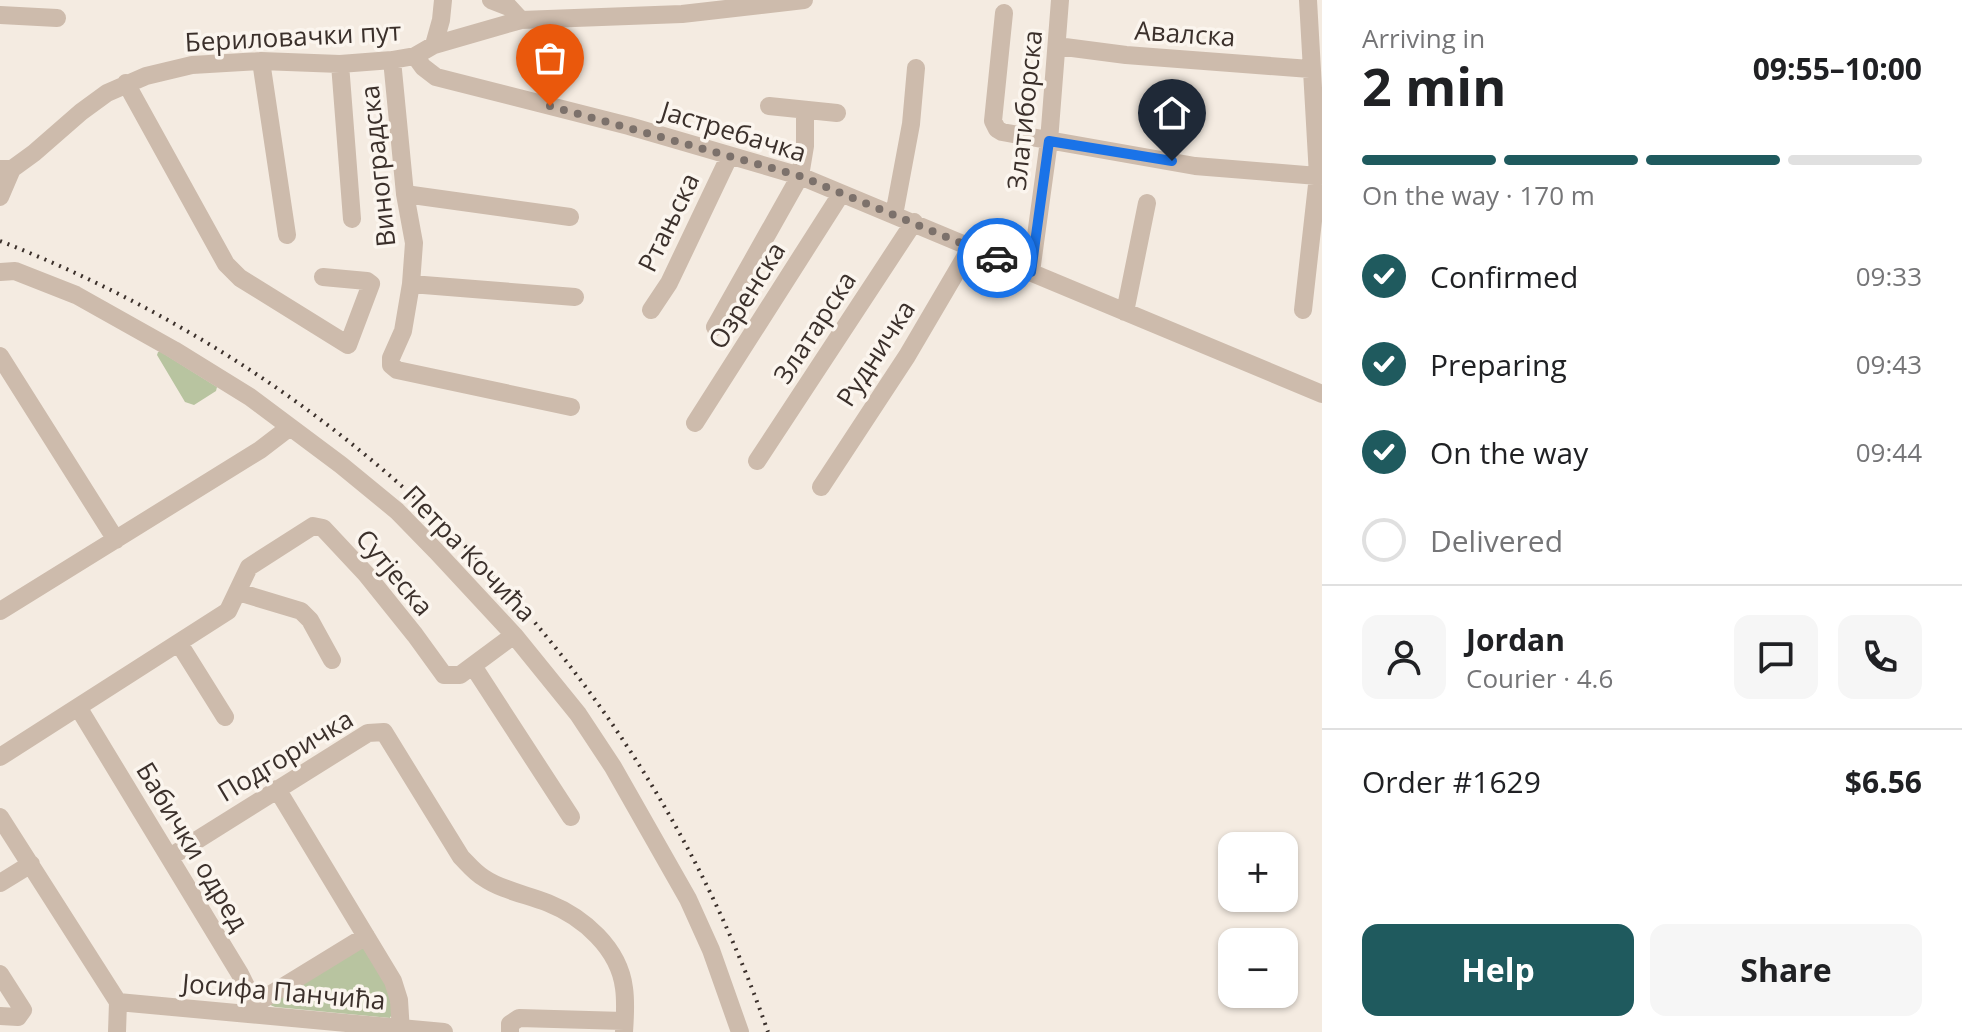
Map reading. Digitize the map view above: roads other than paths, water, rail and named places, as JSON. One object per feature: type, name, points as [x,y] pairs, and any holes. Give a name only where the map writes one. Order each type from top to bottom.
[{"type":"street","points":[[434,45],[443,0]]},
{"type":"street","points":[[585,19],[588,0]]},
{"type":"street","name":"Бериловачки пут","points":[[6,169],[34,153],[81,112],[126,83],[192,65],[261,61],[340,64],[392,60],[415,56],[434,45],[521,20],[585,19],[634,8],[804,0]]},
{"type":"street","name":"Златиборска","points":[[1031,272],[1049,141],[1060,0]]},
{"type":"street","points":[[1303,310],[1318,176],[1308,0]]},
{"type":"street","points":[[499,1],[521,20]]},
{"type":"street","points":[[1004,13],[994,125],[1002,132],[1195,166],[1318,176]]},
{"type":"street","points":[[0,15],[57,18]]},
{"type":"street","name":"Авалска","points":[[1057,46],[1126,55],[1310,69]]},
{"type":"street","name":"Јастребачка","points":[[415,56],[436,77],[629,126],[800,176],[1322,394]]},
{"type":"street","name":"Виноградска","points":[[392,60],[405,194],[414,243],[403,331],[391,358],[394,368],[571,407]]},
{"type":"street","points":[[261,61],[287,235]]},
{"type":"street","points":[[340,64],[352,219]]},
{"type":"street","points":[[894,215],[911,124],[916,68]]},
{"type":"street","points":[[126,83],[226,264],[240,278],[348,345],[371,284],[323,277]]},
{"type":"street","points":[[769,106],[837,113]]},
{"type":"street","points":[[715,327],[800,176],[805,146],[805,110]]},
{"type":"street","name":"Ртањска","points":[[651,310],[669,283],[729,157]]},
{"type":"street","points":[[0,197],[6,169]]},
{"type":"street","points":[[405,194],[570,217]]},
{"type":"street","name":"Озренска","points":[[695,423],[841,194]]},
{"type":"street","points":[[1125,312],[1147,203]]},
{"type":"street","name":"Златарска","points":[[757,461],[914,222]]},
{"type":"street","name":"Рудничка","points":[[821,487],[907,356],[971,247]]},
{"type":"street","name":"Петра Кочића","points":[[0,272],[15,271],[76,295],[174,350],[250,397],[397,511],[514,635],[578,714],[659,845],[688,899],[711,950],[740,1032]]},
{"type":"street","points":[[411,284],[575,297]]},
{"type":"street","points":[[0,356],[116,540]]},
{"type":"street","points":[[0,611],[260,450],[290,427]]},
{"type":"street","name":"Сутјеска","points":[[0,757],[180,645],[228,611],[249,567],[313,526],[320,526],[366,574],[415,635],[441,674],[453,677],[473,666]]},
{"type":"street","points":[[238,592],[301,611],[308,617],[332,660]]},
{"type":"street","points":[[514,635],[473,666],[571,817]]},
{"type":"street","points":[[180,645],[225,717]]},
{"type":"street","name":"Бабички одред","points":[[78,707],[170,857],[256,1009]]},
{"type":"street","name":"Подгоричка","points":[[170,857],[368,733],[379,730],[387,736],[461,857],[473,869],[485,880],[567,911],[600,939],[616,965],[624,986],[624,1026]]},
{"type":"street","points":[[277,789],[393,981],[399,1000],[401,1030]]},
{"type":"street","points":[[0,817],[118,1002],[117,1032]]},
{"type":"street","points":[[0,883],[31,864]]},
{"type":"street","name":"Јосифа Панчића","points":[[256,1009],[366,936]]},
{"type":"street","points":[[0,974],[23,1010],[18,1017],[0,1016]]},
{"type":"street","name":"Јосифа Панчића","points":[[118,1002],[256,1009],[401,1030],[444,1032]]},
{"type":"street","points":[[510,1032],[510,1024],[519,1018],[624,1026]]},
{"type":"railway","points":[[0,241],[131,300],[254,372],[367,457],[471,552],[564,658],[645,774],[713,899],[768,1032]]}]
